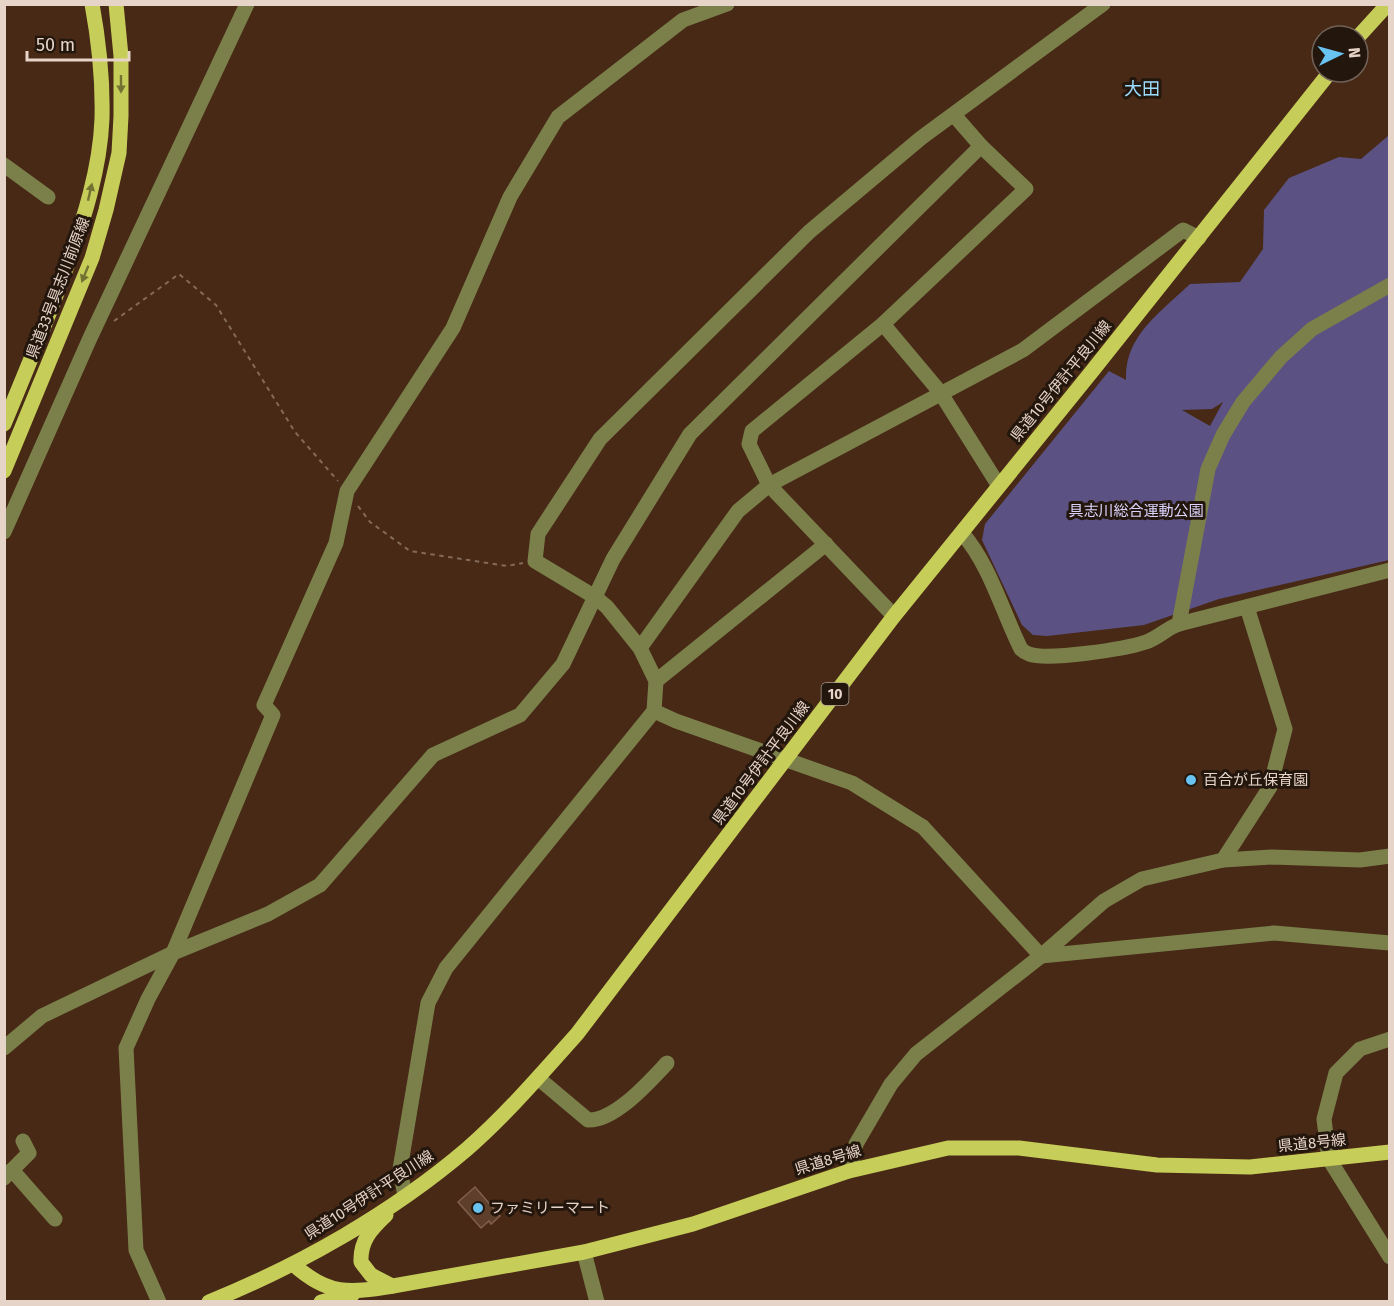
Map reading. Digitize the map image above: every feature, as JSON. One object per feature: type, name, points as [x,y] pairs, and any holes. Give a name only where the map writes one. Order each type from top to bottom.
[{"type":"main road","name":"県道33号具志川前原線","points":[[4,424],[75,243],[96,165],[102,120],[100,60],[92,4]]},
{"type":"main road","name":"県道33号具志川前原線","points":[[4,471],[92,258],[106,210],[118,153],[121,116],[121,56],[116,4]]},
{"type":"main road","points":[[1370,24],[1388,4]]},
{"type":"main road","name":"県道10号伊計平良川線","points":[[209,1302],[293,1264],[405,1196],[437,1174],[469,1147],[538,1078],[577,1034],[894,616],[1321,84]]},
{"type":"main road","name":"県道8号線","points":[[293,1264],[310,1280],[327,1287],[365,1290],[393,1286],[584,1252],[693,1224],[849,1171],[948,1148],[1019,1148],[1157,1166],[1250,1167],[1389,1152]]},
{"type":"main road","points":[[393,1286],[371,1275],[361,1262],[361,1253],[363,1242],[369,1232],[405,1196]]},
{"type":"main road","points":[[321,1302],[365,1290]]},
{"type":"street","points":[[4,532],[90,338],[247,4]]},
{"type":"street","points":[[159,1302],[136,1250],[126,1048],[148,999],[173,953],[273,715],[264,705],[336,543],[347,491],[453,328],[510,197],[558,117],[683,20],[727,4]]},
{"type":"street","points":[[405,1196],[400,1169],[428,1003],[446,968],[654,711],[656,681],[640,648],[607,607],[595,597],[535,561],[538,534],[600,440],[809,232],[921,138],[1103,4]]},
{"type":"street","points":[[894,616],[769,485],[749,444],[752,431],[883,324],[1026,189],[981,146],[954,115]]},
{"type":"street","points":[[4,1048],[42,1016],[173,953],[268,914],[320,885],[433,755],[520,715],[563,664],[613,559],[690,434],[981,146]]},
{"type":"street","points":[[4,165],[48,196]]},
{"type":"street","points":[[640,648],[738,511],[769,485],[940,392],[1023,350],[1184,230],[1199,238]]},
{"type":"street","points":[[1179,624],[1208,469],[1223,435],[1243,402],[1281,357],[1312,329],[1389,285]]},
{"type":"street","points":[[883,324],[940,392],[999,486]]},
{"type":"street","points":[[962,533],[972,544],[1021,649],[1029,654],[1046,656],[1096,653],[1147,642],[1169,627],[1179,624],[1389,570]]},
{"type":"street","points":[[656,681],[826,544]]},
{"type":"street","points":[[1223,860],[1270,787],[1285,729],[1247,607]]},
{"type":"street","points":[[654,711],[676,721],[852,783],[923,827],[1041,956]]},
{"type":"street","points":[[849,1171],[856,1144],[891,1084],[916,1054],[1041,956],[1104,901],[1142,879],[1223,860],[1272,857],[1360,860],[1389,856]]},
{"type":"street","points":[[1041,956],[1274,933],[1389,943]]},
{"type":"street","points":[[1389,1039],[1360,1050],[1336,1073],[1324,1119],[1329,1159],[1389,1257]]},
{"type":"street","points":[[538,1078],[588,1120],[596,1121],[633,1099],[667,1063]]},
{"type":"street","points":[[23,1141],[30,1152],[8,1174],[55,1219]]},
{"type":"street","points":[[584,1252],[597,1302]]},
{"type":"path","points":[[90,338],[179,274],[216,305],[295,432],[347,491],[370,522],[410,551],[507,566],[535,561]]},
{"type":"green space","name":"具志川総合運動公園","points":[[1388,136],[1389,560],[1219,599],[1144,625],[1047,636],[1033,635],[1022,625],[982,540],[985,524],[1109,371],[1126,380],[1131,350],[1156,315],[1190,284],[1240,282],[1263,249],[1264,210],[1289,178],[1339,157],[1361,159]],"holes":[[[1223,402],[1210,426],[1182,410],[1212,409]]]},
{"type":"building","name":"ファミリーマート","points":[[475,1187],[500,1216],[491,1224],[489,1221],[481,1228],[458,1202]]},
{"type":"place","name":"百合が丘保育園","points":[[1191,780]]},
{"type":"place","name":"ファミリーマート","points":[[478,1208]]},
{"type":"district","name":"大田","points":[[1142,89]]}]
